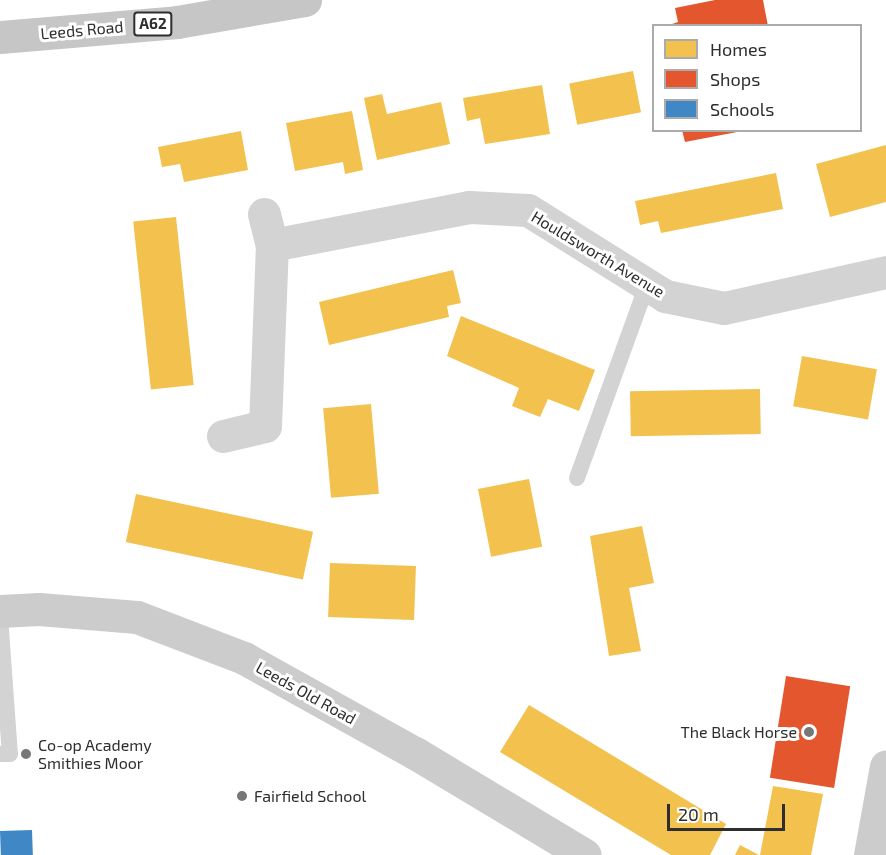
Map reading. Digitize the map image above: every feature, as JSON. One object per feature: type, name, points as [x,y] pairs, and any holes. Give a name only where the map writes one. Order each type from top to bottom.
[{"type":"main road","name":"Leeds Road","points":[[0,38],[177,22],[305,0]]},
{"type":"street","name":"Houldsworth Avenue","points":[[223,436],[265,426],[268,230],[469,207],[528,210],[665,296],[724,308],[886,272]]},
{"type":"street","name":"Leeds Old Road","points":[[0,611],[39,609],[137,617],[244,658],[415,753],[585,855]]},
{"type":"street","points":[[870,855],[886,766]]},
{"type":"lane","points":[[577,478],[647,285]]},
{"type":"lane","points":[[0,616],[10,754],[0,754]]},
{"type":"building: Homes","points":[[633,71],[641,112],[577,125],[569,83]]},
{"type":"building: Homes","points":[[542,85],[550,134],[485,144],[480,118],[467,121],[463,98]]},
{"type":"building: Homes","points":[[382,94],[387,114],[441,102],[450,144],[377,160],[364,98]]},
{"type":"building: Homes","points":[[352,111],[363,170],[345,174],[343,162],[295,171],[286,123]]},
{"type":"building: Homes","points":[[241,131],[248,170],[184,182],[180,164],[162,167],[158,147]]},
{"type":"building: Homes","points":[[886,145],[886,202],[830,217],[816,164]]},
{"type":"building: Homes","points":[[776,173],[783,209],[661,233],[658,221],[640,225],[635,201]]},
{"type":"building: Homes","points":[[176,217],[194,385],[151,390],[133,221]]},
{"type":"building: Homes","points":[[453,270],[461,303],[447,306],[449,317],[329,345],[319,302]]},
{"type":"building: Homes","points":[[461,316],[595,370],[579,411],[548,399],[540,417],[512,406],[519,388],[447,356]]},
{"type":"building: Homes","points":[[802,356],[877,369],[868,419],[793,406]]},
{"type":"building: Homes","points":[[760,389],[761,434],[631,436],[630,391]]},
{"type":"building: Homes","points":[[371,404],[379,494],[331,498],[323,408]]},
{"type":"building: Homes","points":[[529,479],[542,547],[491,557],[478,489]]},
{"type":"building: Homes","points":[[136,494],[313,532],[303,580],[126,542]]},
{"type":"building: Homes","points":[[642,526],[654,583],[629,588],[641,651],[609,656],[590,536]]},
{"type":"building: Homes","points":[[330,563],[416,566],[414,620],[328,617]]},
{"type":"building: Homes","points":[[529,705],[726,824],[710,855],[671,855],[500,752]]},
{"type":"building: Homes","points":[[773,786],[823,794],[811,855],[760,855]]},
{"type":"building: Homes","points":[[740,845],[759,855],[735,855]]},
{"type":"building: Shops","points":[[715,0],[763,0],[768,24],[672,24],[678,22],[675,8]]},
{"type":"building: Shops","points":[[682,132],[737,132],[685,142]]},
{"type":"building: Shops","name":"The Black Horse","points":[[786,676],[850,686],[834,788],[770,778]]},
{"type":"building: Schools","points":[[32,830],[33,855],[1,855],[0,831]]},
{"type":"place","name":"The Black Horse","points":[[809,732]]},
{"type":"place","name":"Co-op Academy Smithies Moor","points":[[26,754]]},
{"type":"place","name":"Fairfield School","points":[[242,796]]}]
